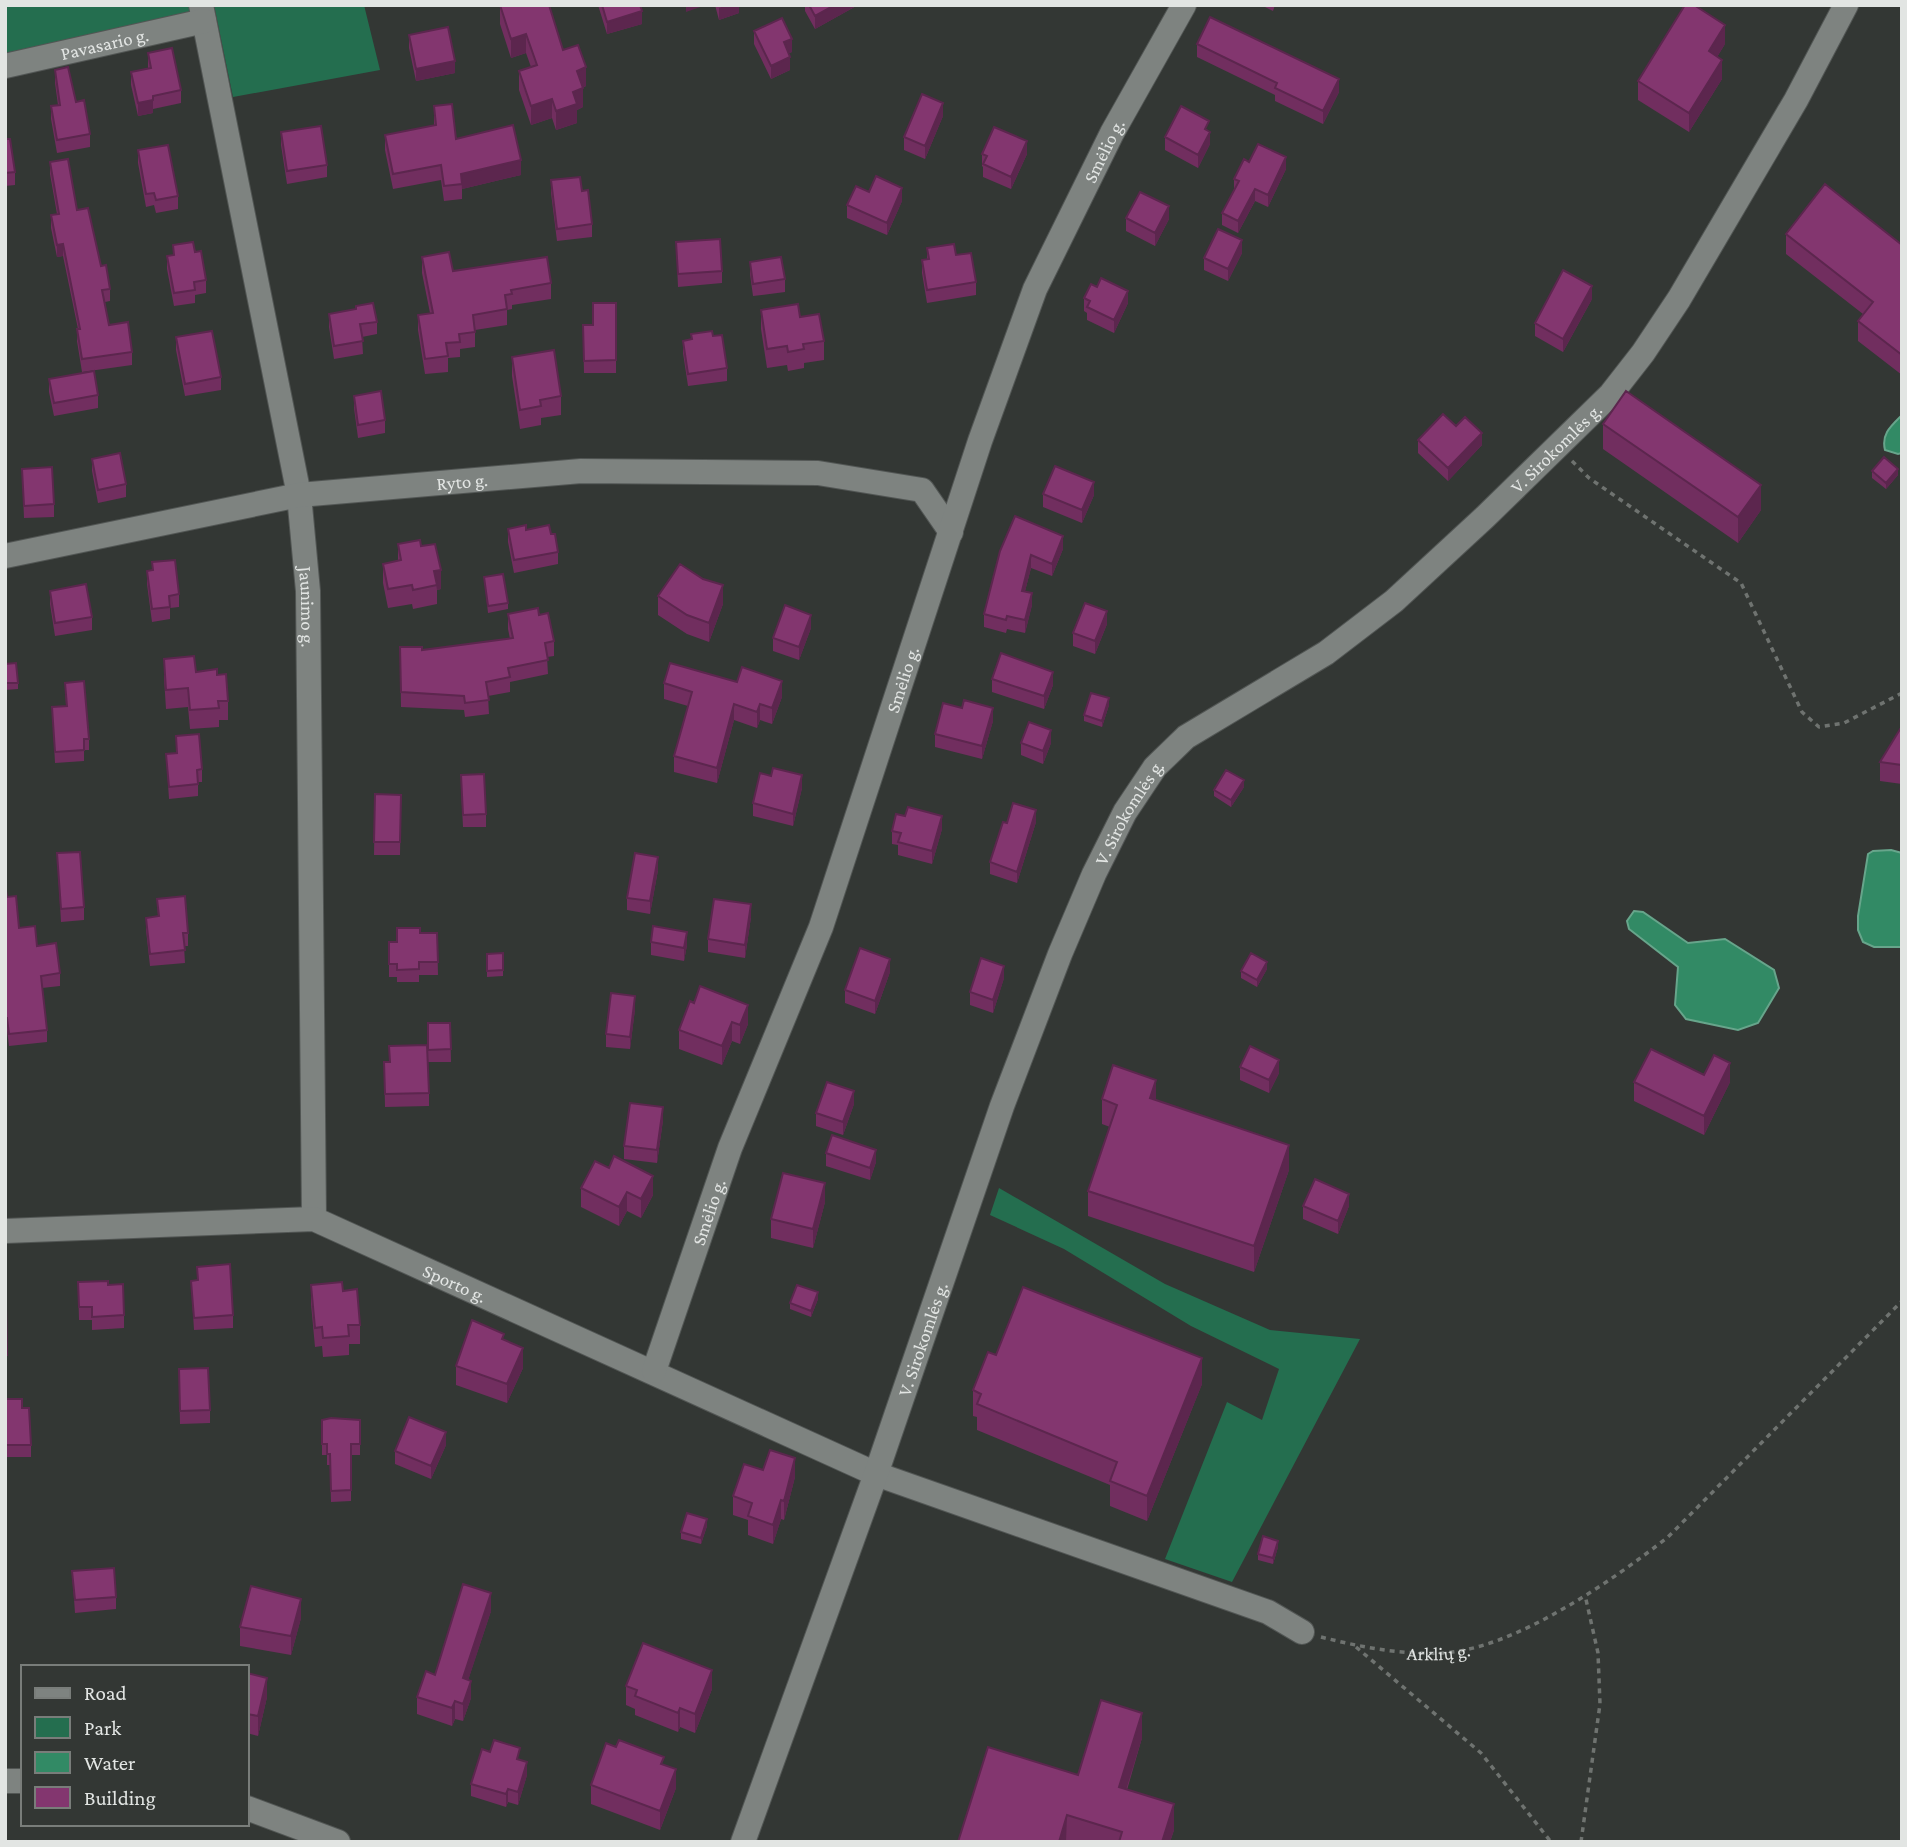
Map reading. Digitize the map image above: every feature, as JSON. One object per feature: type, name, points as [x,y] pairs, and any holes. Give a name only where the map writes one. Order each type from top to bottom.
[{"type":"street","name":"Smėlio g.","points":[[654,1371],[730,1148],[821,928],[967,480],[1035,289],[1112,133],[1184,5]]},
{"type":"street","name":"V. Sirokomlės g.","points":[[743,1842],[876,1474],[998,1118],[1060,954],[1100,861],[1147,778],[1186,737],[1326,653],[1394,601],[1559,447],[1611,394],[1643,353],[1679,299],[1796,100],[1846,5]]},
{"type":"street","name":"Pavasario g.","points":[[5,66],[202,13]]},
{"type":"street","name":"Jaunimo g.","points":[[202,13],[299,495],[308,591],[314,1219]]},
{"type":"street","name":"Ryto g.","points":[[5,556],[299,495],[581,471],[818,473],[922,490],[967,480]]},
{"type":"street","points":[[922,490],[951,532]]},
{"type":"street","name":"Sporto g.","points":[[5,1231],[314,1219],[876,1474]]},
{"type":"street","points":[[876,1474],[1268,1612],[1302,1632]]},
{"type":"street","points":[[248,1808],[338,1842]]},
{"type":"path","points":[[1559,447],[1589,478],[1741,583],[1802,712],[1819,727],[1844,723],[1902,692]]},
{"type":"path","name":"Arklių g.","points":[[1302,1632],[1355,1646],[1444,1653],[1488,1645],[1586,1595],[1626,1570],[1668,1537],[1902,1301]]},
{"type":"path","points":[[1581,1842],[1600,1704],[1598,1653],[1586,1595]]},
{"type":"path","points":[[1355,1646],[1481,1753],[1552,1842]]},
{"type":"green space","points":[[5,5],[193,5],[194,12],[5,54]]},
{"type":"green space","points":[[214,5],[364,5],[380,70],[233,97]]},
{"type":"green space","points":[[999,1188],[1165,1284],[1270,1330],[1360,1339],[1232,1582],[1165,1559],[1227,1402],[1262,1420],[1279,1369],[1191,1326],[1064,1249],[990,1215]]},
{"type":"water","points":[[1902,415],[1902,453],[1898,454],[1885,450],[1884,439]]},
{"type":"water","points":[[1891,850],[1902,853],[1902,947],[1874,947],[1863,942],[1858,930],[1868,854]]},
{"type":"water","points":[[1634,911],[1643,912],[1688,943],[1725,939],[1774,970],[1779,988],[1758,1023],[1738,1030],[1686,1019],[1675,1005],[1678,967],[1629,929],[1627,921]]},
{"type":"building","points":[[500,5],[549,5],[563,50],[578,45],[586,67],[577,71],[583,88],[573,92],[577,104],[556,111],[552,99],[531,106],[519,71],[537,65],[526,34],[511,39]]},
{"type":"building","points":[[602,5],[640,5],[642,11],[607,22]]},
{"type":"building","points":[[809,5],[835,5],[815,16]]},
{"type":"building","points":[[1685,5],[1694,5],[1725,25],[1709,51],[1722,60],[1689,113],[1638,81]]},
{"type":"building","points":[[1210,17],[1339,79],[1323,111],[1275,88],[1277,83],[1197,44]]},
{"type":"building","points":[[782,18],[792,39],[784,42],[790,57],[771,66],[754,31]]},
{"type":"building","points":[[448,27],[455,61],[416,69],[409,35]]},
{"type":"building","points":[[172,48],[181,90],[153,96],[153,100],[138,103],[131,72],[151,68],[148,53]]},
{"type":"building","points":[[68,67],[76,102],[84,100],[90,134],[57,140],[51,106],[60,105],[55,70]]},
{"type":"building","points":[[922,94],[943,103],[925,146],[904,137]]},
{"type":"building","points":[[452,104],[456,139],[513,125],[521,160],[461,174],[462,184],[444,186],[441,165],[393,174],[385,135],[436,125],[434,106]]},
{"type":"building","points":[[1181,106],[1209,121],[1205,129],[1210,132],[1198,155],[1165,137]]},
{"type":"building","points":[[321,126],[327,165],[287,171],[281,132]]},
{"type":"building","points":[[994,127],[1027,141],[1011,177],[983,164],[987,156],[982,154]]},
{"type":"building","points":[[5,139],[10,139],[15,172],[5,173]]},
{"type":"building","points":[[1258,144],[1286,157],[1268,195],[1255,189],[1238,221],[1222,213],[1239,181],[1234,179],[1244,159],[1249,162]]},
{"type":"building","points":[[168,145],[178,196],[156,200],[154,193],[146,194],[138,150]]},
{"type":"building","points":[[68,159],[77,210],[88,208],[101,266],[106,265],[110,289],[102,290],[109,325],[128,322],[132,352],[82,359],[77,329],[80,329],[63,244],[57,245],[51,215],[59,214],[50,162]]},
{"type":"building","points":[[876,176],[902,188],[887,223],[847,205],[856,186],[869,192]]},
{"type":"building","points":[[580,177],[582,191],[588,190],[592,224],[557,229],[551,180]]},
{"type":"building","points":[[1825,184],[1902,245],[1902,355],[1858,321],[1873,302],[1786,234]]},
{"type":"building","points":[[1140,192],[1169,206],[1155,233],[1126,218]]},
{"type":"building","points":[[1218,229],[1242,240],[1228,269],[1204,258]]},
{"type":"building","points":[[720,239],[722,271],[678,274],[676,242]]},
{"type":"building","points":[[193,242],[195,252],[201,251],[206,280],[194,282],[195,290],[174,293],[167,256],[174,255],[173,245]]},
{"type":"building","points":[[954,244],[956,255],[971,253],[976,282],[927,290],[922,260],[929,259],[927,248]]},
{"type":"building","points":[[449,252],[453,271],[547,257],[551,283],[511,290],[512,294],[505,295],[507,309],[473,315],[475,332],[459,334],[460,342],[446,343],[448,356],[425,359],[418,315],[433,313],[422,257]]},
{"type":"building","points":[[781,257],[785,279],[753,284],[750,262]]},
{"type":"building","points":[[1563,270],[1592,286],[1563,339],[1535,323]]},
{"type":"building","points":[[1101,278],[1128,291],[1114,320],[1087,307],[1090,301],[1084,298],[1091,284],[1097,287]]},
{"type":"building","points":[[373,303],[377,322],[360,324],[363,341],[334,346],[329,314]]},
{"type":"building","points":[[593,303],[616,303],[616,360],[584,361],[583,325],[593,325]]},
{"type":"building","points":[[798,304],[800,317],[819,314],[824,341],[803,344],[804,349],[788,352],[787,346],[767,349],[761,310]]},
{"type":"building","points":[[212,331],[221,377],[185,384],[176,337]]},
{"type":"building","points":[[712,331],[713,336],[722,335],[727,368],[688,374],[683,341],[692,339],[691,334]]},
{"type":"building","points":[[554,350],[561,396],[540,400],[541,406],[520,410],[512,357]]},
{"type":"building","points":[[94,371],[98,395],[54,403],[49,379]]},
{"type":"building","points":[[381,391],[385,420],[358,425],[354,396]]},
{"type":"building","points":[[1626,391],[1761,485],[1738,517],[1603,424]]},
{"type":"building","points":[[1443,414],[1456,426],[1465,417],[1482,433],[1448,468],[1418,440]]},
{"type":"building","points":[[120,453],[126,484],[98,490],[92,459]]},
{"type":"building","points":[[1884,457],[1898,469],[1886,483],[1872,471]]},
{"type":"building","points":[[1055,466],[1094,482],[1082,510],[1043,494]]},
{"type":"building","points":[[52,467],[54,504],[24,506],[22,469]]},
{"type":"building","points":[[1015,516],[1063,536],[1052,564],[1031,555],[1022,591],[1032,593],[1025,620],[1007,616],[1006,620],[984,614],[1000,551]]},
{"type":"building","points":[[526,525],[526,530],[549,525],[551,534],[555,534],[558,552],[514,560],[508,529]]},
{"type":"building","points":[[420,540],[421,546],[435,544],[441,570],[434,571],[437,585],[413,590],[412,585],[388,589],[383,564],[401,560],[398,544]]},
{"type":"building","points":[[175,560],[179,594],[169,596],[170,607],[152,609],[147,571],[153,570],[152,562]]},
{"type":"building","points":[[680,564],[703,579],[723,585],[709,623],[687,615],[658,596]]},
{"type":"building","points":[[503,574],[508,603],[488,606],[484,577]]},
{"type":"building","points":[[86,584],[92,617],[55,623],[50,591]]},
{"type":"building","points":[[1085,603],[1107,611],[1095,641],[1073,633]]},
{"type":"building","points":[[785,605],[811,615],[799,647],[773,638]]},
{"type":"building","points":[[538,608],[539,615],[548,613],[554,641],[545,643],[548,660],[508,668],[510,677],[486,682],[489,700],[465,703],[464,696],[401,692],[400,647],[422,647],[422,650],[513,638],[508,614]]},
{"type":"building","points":[[1001,653],[1053,672],[1044,696],[992,679]]},
{"type":"building","points":[[194,656],[196,672],[217,669],[217,675],[226,674],[228,701],[218,701],[219,708],[190,710],[188,688],[166,690],[164,659]]},
{"type":"building","points":[[16,663],[18,683],[5,683],[5,664]]},
{"type":"building","points":[[670,663],[737,682],[742,667],[782,681],[772,708],[760,704],[757,712],[734,704],[717,768],[674,756],[692,692],[664,683]]},
{"type":"building","points":[[84,681],[89,739],[84,739],[84,750],[55,752],[52,707],[67,706],[65,683]]},
{"type":"building","points":[[1091,693],[1109,698],[1102,721],[1084,715]]},
{"type":"building","points":[[964,700],[993,708],[982,746],[935,734],[943,703],[962,708]]},
{"type":"building","points":[[1029,722],[1051,730],[1043,751],[1021,743]]},
{"type":"building","points":[[1902,726],[1902,765],[1880,762]]},
{"type":"building","points":[[199,734],[202,769],[197,770],[198,784],[169,787],[166,754],[177,753],[176,736]]},
{"type":"building","points":[[773,768],[802,775],[793,814],[753,803],[760,773],[771,776]]},
{"type":"building","points":[[1226,770],[1244,780],[1231,800],[1214,790]]},
{"type":"building","points":[[484,774],[486,814],[463,815],[461,775]]},
{"type":"building","points":[[375,794],[401,795],[400,842],[374,842]]},
{"type":"building","points":[[1013,803],[1036,810],[1017,872],[990,862],[1003,822],[1007,823]]},
{"type":"building","points":[[908,807],[942,816],[932,851],[898,842],[901,833],[892,831],[896,814],[905,816]]},
{"type":"building","points":[[80,852],[84,907],[61,909],[57,853]]},
{"type":"building","points":[[635,853],[658,857],[650,901],[627,898]]},
{"type":"building","points":[[6,891],[7,897],[16,896],[19,928],[35,926],[37,946],[56,943],[60,973],[41,976],[47,1030],[9,1034],[5,1018]]},
{"type":"building","points":[[185,896],[188,933],[183,933],[185,950],[150,954],[146,918],[159,916],[157,899]]},
{"type":"building","points":[[714,899],[751,904],[745,945],[708,939]]},
{"type":"building","points":[[653,926],[687,932],[684,948],[651,942]]},
{"type":"building","points":[[397,928],[420,928],[420,933],[437,933],[438,962],[419,962],[419,969],[397,970],[397,964],[389,964],[389,942],[397,942]]},
{"type":"building","points":[[860,948],[890,959],[875,1001],[845,990]]},
{"type":"building","points":[[503,953],[503,970],[487,971],[487,954]]},
{"type":"building","points":[[1251,953],[1267,962],[1257,980],[1241,971]]},
{"type":"building","points":[[981,958],[1004,966],[993,1000],[970,992]]},
{"type":"building","points":[[700,986],[748,1005],[740,1025],[732,1022],[722,1046],[679,1030],[690,1001],[694,1003]]},
{"type":"building","points":[[611,993],[635,996],[630,1037],[606,1034]]},
{"type":"building","points":[[428,1023],[450,1023],[451,1049],[428,1050]]},
{"type":"building","points":[[427,1045],[429,1093],[385,1094],[384,1062],[390,1062],[389,1046]]},
{"type":"building","points":[[1250,1046],[1279,1060],[1269,1080],[1240,1067]]},
{"type":"building","points":[[1651,1049],[1704,1075],[1714,1055],[1730,1063],[1704,1116],[1634,1082]]},
{"type":"building","points":[[1113,1065],[1156,1080],[1150,1098],[1289,1145],[1254,1246],[1088,1191],[1117,1105],[1102,1099]]},
{"type":"building","points":[[827,1082],[854,1091],[843,1122],[816,1113]]},
{"type":"building","points":[[630,1103],[663,1107],[657,1150],[624,1146]]},
{"type":"building","points":[[832,1135],[876,1150],[870,1168],[826,1153]]},
{"type":"building","points":[[614,1156],[653,1176],[641,1199],[627,1192],[619,1207],[581,1188],[595,1161],[609,1168]]},
{"type":"building","points":[[783,1173],[825,1183],[813,1229],[771,1219]]},
{"type":"building","points":[[1315,1179],[1349,1194],[1338,1221],[1303,1206]]},
{"type":"building","points":[[230,1264],[233,1315],[194,1318],[191,1281],[198,1280],[197,1267]]},
{"type":"building","points":[[108,1281],[108,1285],[123,1284],[124,1315],[92,1317],[92,1307],[79,1307],[78,1282]]},
{"type":"building","points":[[342,1282],[343,1291],[357,1289],[360,1325],[348,1325],[349,1336],[323,1338],[322,1327],[315,1328],[311,1285]]},
{"type":"building","points":[[797,1285],[818,1292],[811,1311],[790,1303]]},
{"type":"building","points":[[1023,1287],[1202,1358],[1147,1496],[1110,1481],[1117,1462],[977,1404],[981,1394],[973,1390],[988,1352],[996,1355]]},
{"type":"building","points":[[6,1308],[7,1355],[5,1355]]},
{"type":"building","points":[[472,1320],[504,1334],[502,1339],[523,1348],[507,1384],[456,1366]]},
{"type":"building","points":[[208,1368],[210,1410],[180,1411],[179,1369]]},
{"type":"building","points":[[5,1399],[22,1399],[22,1408],[29,1408],[31,1445],[5,1445]]},
{"type":"building","points":[[409,1417],[446,1432],[431,1466],[395,1451]]},
{"type":"building","points":[[322,1420],[360,1420],[360,1444],[351,1444],[351,1490],[331,1491],[330,1454],[327,1454],[327,1444],[322,1444]]},
{"type":"building","points":[[770,1450],[795,1458],[784,1501],[781,1500],[773,1525],[748,1516],[752,1503],[733,1496],[744,1464],[763,1470]]},
{"type":"building","points":[[687,1513],[707,1519],[701,1538],[681,1532]]},
{"type":"building","points":[[1263,1536],[1278,1541],[1273,1558],[1258,1554]]},
{"type":"building","points":[[114,1568],[116,1597],[75,1600],[72,1571]]},
{"type":"building","points":[[463,1584],[491,1593],[463,1678],[471,1681],[463,1704],[455,1701],[452,1708],[417,1697],[426,1671],[435,1675]]},
{"type":"building","points":[[251,1586],[301,1599],[291,1636],[240,1627]]},
{"type":"building","points":[[643,1643],[712,1670],[695,1714],[680,1708],[678,1713],[635,1696],[637,1690],[626,1686]]},
{"type":"building","points":[[248,1673],[267,1678],[258,1716],[248,1714]]},
{"type":"building","points":[[1101,1700],[1142,1713],[1119,1787],[1174,1804],[1162,1842],[1119,1842],[1122,1832],[1067,1815],[1059,1842],[958,1842],[988,1747],[1078,1775]]},
{"type":"building","points":[[494,1740],[520,1748],[517,1759],[527,1762],[518,1792],[508,1789],[506,1794],[471,1784],[482,1749],[490,1752]]},
{"type":"building","points":[[619,1740],[664,1757],[661,1764],[676,1769],[660,1811],[591,1785],[606,1743],[616,1747]]}]
